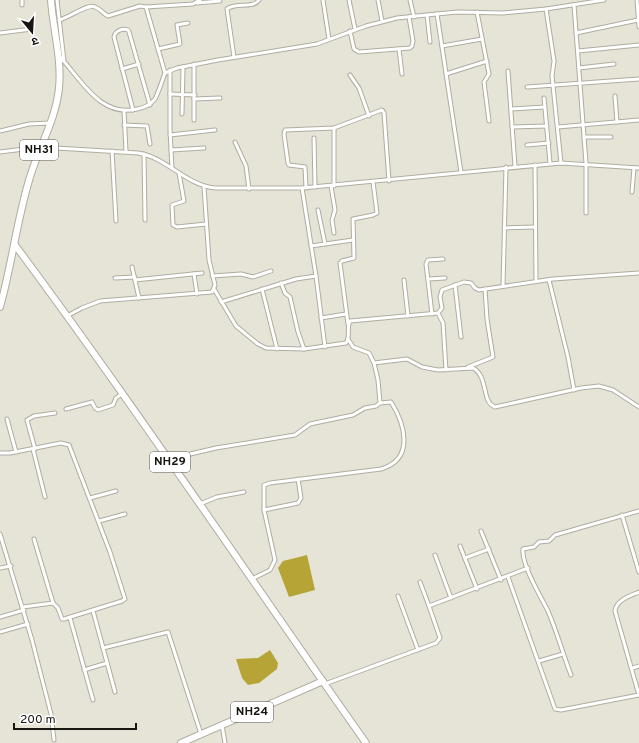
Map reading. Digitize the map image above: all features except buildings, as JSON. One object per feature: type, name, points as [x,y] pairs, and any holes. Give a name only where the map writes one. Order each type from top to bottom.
[{"type":"highway","name":"NH31","points":[[0,307],[27,188],[40,147],[50,123],[59,89],[58,55],[51,0]]},
{"type":"highway","name":"NH29","points":[[15,245],[200,504],[324,682]]},
{"type":"highway","name":"NH24","points":[[181,743],[324,682]]},
{"type":"highway","points":[[324,682],[366,743]]},
{"type":"street","points":[[22,0],[22,5]]},
{"type":"street","points":[[57,0],[64,61]]},
{"type":"street","points":[[179,0],[179,5]]},
{"type":"street","points":[[236,0],[236,6]]},
{"type":"street","points":[[234,57],[226,11],[228,7],[255,4],[259,0]]},
{"type":"street","points":[[323,0],[329,39]]},
{"type":"street","points":[[349,0],[355,29]]},
{"type":"street","points":[[378,0],[382,21]]},
{"type":"street","points":[[410,0],[414,17]]},
{"type":"street","points":[[580,0],[581,4]]},
{"type":"street","points":[[58,55],[99,100],[115,110],[124,111],[150,105],[155,98],[165,73],[170,70],[194,64],[306,46],[382,21],[437,14],[546,10],[604,0]]},
{"type":"street","points":[[637,0],[639,27]]},
{"type":"street","points":[[59,20],[69,18],[88,6],[95,6],[108,16],[140,6],[179,5],[220,1]]},
{"type":"street","points":[[574,6],[586,164],[586,213]]},
{"type":"street","points":[[146,7],[165,73]]},
{"type":"street","points":[[546,10],[554,61],[552,76],[561,163]]},
{"type":"street","points":[[477,12],[489,76],[484,82],[489,121]]},
{"type":"street","points":[[437,14],[461,172]]},
{"type":"street","points":[[427,15],[430,42]]},
{"type":"street","points":[[350,31],[354,49],[356,51],[363,52],[410,48],[413,44],[409,17]]},
{"type":"street","points":[[576,33],[638,20]]},
{"type":"street","points":[[158,50],[180,44],[177,25],[188,23]]},
{"type":"street","points":[[0,33],[32,29]]},
{"type":"street","points":[[133,110],[114,37],[116,32],[122,29],[130,32],[150,105]]},
{"type":"street","points":[[442,46],[482,39]]},
{"type":"street","points":[[578,51],[639,45]]},
{"type":"street","points":[[399,49],[402,74]]},
{"type":"street","points":[[446,74],[486,61]]},
{"type":"street","points":[[122,69],[139,64]]},
{"type":"street","points":[[194,64],[194,120]]},
{"type":"street","points":[[579,68],[614,64]]},
{"type":"street","points":[[182,114],[183,67]]},
{"type":"street","points":[[170,70],[170,135],[172,168]]},
{"type":"street","points":[[508,72],[515,166]]},
{"type":"street","points":[[350,75],[359,88],[369,116]]},
{"type":"street","points":[[527,88],[639,79]]},
{"type":"street","points":[[170,94],[220,98]]},
{"type":"street","points":[[614,96],[617,122]]},
{"type":"street","points":[[544,98],[550,163]]},
{"type":"street","points":[[511,110],[545,107]]},
{"type":"street","points":[[124,111],[126,151]]},
{"type":"street","points":[[325,347],[304,188],[304,167],[289,165],[285,130],[334,128],[379,111],[384,111],[389,180]]},
{"type":"street","points":[[558,127],[639,120]]},
{"type":"street","points":[[0,131],[29,124],[50,123]]},
{"type":"street","points":[[124,125],[147,126],[150,144]]},
{"type":"street","points":[[512,127],[547,126]]},
{"type":"street","points":[[334,128],[332,186],[335,210],[332,220],[334,233]]},
{"type":"street","points":[[170,135],[215,130]]},
{"type":"street","points":[[584,137],[611,137]]},
{"type":"street","points":[[314,138],[315,187]]},
{"type":"street","points":[[235,142],[247,169],[249,189]]},
{"type":"street","points":[[527,145],[549,143]]},
{"type":"street","points":[[0,152],[40,147],[126,151],[154,157],[190,181],[204,187],[249,189],[332,186],[550,163],[639,168]]},
{"type":"street","points":[[171,150],[204,148]]},
{"type":"street","points":[[112,151],[116,221]]},
{"type":"street","points":[[144,154],[145,220]]},
{"type":"street","points":[[535,165],[536,281]]},
{"type":"street","points":[[503,286],[506,167]]},
{"type":"street","points":[[632,192],[634,168]]},
{"type":"street","points":[[180,174],[184,201],[172,205],[173,225],[177,227],[206,224]]},
{"type":"street","points":[[373,182],[377,213],[353,219],[354,258],[342,261],[340,263],[348,324],[348,339],[353,347],[369,354],[374,363],[378,380],[380,403]]},
{"type":"street","points":[[204,187],[206,224],[214,289],[236,326],[258,344],[266,348],[304,350],[341,345],[348,339]]},
{"type":"street","points":[[318,210],[325,244]]},
{"type":"street","points":[[504,228],[535,227]]},
{"type":"street","points":[[311,246],[353,240]]},
{"type":"street","points":[[432,314],[427,261],[443,259]]},
{"type":"street","points":[[132,267],[139,298]]},
{"type":"street","points":[[212,276],[241,274],[253,277],[271,271]]},
{"type":"street","points":[[348,324],[350,321],[355,320],[438,313],[442,308],[440,297],[442,290],[468,282],[475,288],[485,289],[536,281],[639,273]]},
{"type":"street","points":[[194,274],[197,294]]},
{"type":"street","points":[[115,278],[202,274]]},
{"type":"street","points":[[221,302],[281,283],[316,276]]},
{"type":"street","points":[[429,279],[446,278]]},
{"type":"street","points":[[404,280],[408,316]]},
{"type":"street","points":[[549,280],[568,357],[574,390]]},
{"type":"street","points":[[281,283],[285,293],[290,297],[304,350]]},
{"type":"street","points":[[455,285],[461,337]]},
{"type":"street","points":[[67,316],[82,308],[100,302],[208,294],[214,289]]},
{"type":"street","points":[[262,289],[277,349]]},
{"type":"street","points":[[374,363],[407,359],[422,367],[446,370],[467,367],[493,357],[487,319],[485,289]]},
{"type":"street","points":[[438,313],[443,322],[446,370]]},
{"type":"street","points":[[321,318],[346,314]]},
{"type":"street","points":[[467,367],[476,370],[481,376],[488,402],[491,406],[495,407],[590,386],[606,386],[639,407]]},
{"type":"street","points":[[66,409],[92,402],[98,410],[113,405],[116,398],[122,394]]},
{"type":"street","points":[[168,459],[216,448],[295,435],[310,424],[353,416],[366,408],[376,406],[380,403],[391,402],[402,425],[404,438],[403,449],[393,464],[372,471],[298,479],[264,485],[264,510],[275,560],[274,565],[270,570],[252,579]]},
{"type":"street","points":[[45,497],[27,420],[34,416],[55,413]]},
{"type":"street","points":[[7,419],[16,452]]},
{"type":"street","points":[[0,454],[61,443],[69,445],[99,521],[124,599],[93,611],[62,619],[58,608],[53,603],[34,538]]},
{"type":"street","points":[[264,510],[298,503],[301,498],[298,479]]},
{"type":"street","points":[[90,498],[116,491]]},
{"type":"street","points":[[200,504],[217,497],[244,492]]},
{"type":"street","points":[[571,675],[548,611],[528,568],[523,554],[523,549],[534,548],[539,542],[549,541],[555,535],[639,511]]},
{"type":"street","points":[[99,521],[125,514]]},
{"type":"street","points":[[622,515],[639,572]]},
{"type":"street","points":[[481,531],[501,580]]},
{"type":"street","points":[[0,534],[28,624],[51,714],[54,740]]},
{"type":"street","points":[[460,546],[477,589]]},
{"type":"street","points":[[465,558],[488,549]]},
{"type":"street","points":[[435,555],[451,598]]},
{"type":"street","points":[[0,568],[11,566]]},
{"type":"street","points":[[429,606],[501,580],[528,568]]},
{"type":"street","points":[[508,577],[539,661],[552,704],[557,710],[639,695],[616,607],[620,601],[639,592]]},
{"type":"street","points":[[324,682],[418,650],[440,640],[420,582]]},
{"type":"street","points":[[398,596],[418,650]]},
{"type":"street","points":[[0,618],[24,609],[53,603]]},
{"type":"street","points":[[93,611],[115,692]]},
{"type":"street","points":[[70,618],[93,700]]},
{"type":"street","points":[[0,632],[28,624]]},
{"type":"street","points":[[103,648],[168,632],[202,734]]},
{"type":"street","points":[[539,661],[563,654]]},
{"type":"street","points":[[84,670],[107,663]]},
{"type":"street","points":[[633,668],[639,666]]},
{"type":"street","points":[[222,725],[224,743]]},
{"type":"shaded area","points":[[307,555],[315,590],[289,597],[278,568],[283,561]]},
{"type":"shaded area","points":[[270,650],[278,663],[277,669],[259,683],[248,685],[242,678],[236,659],[258,658]]}]
